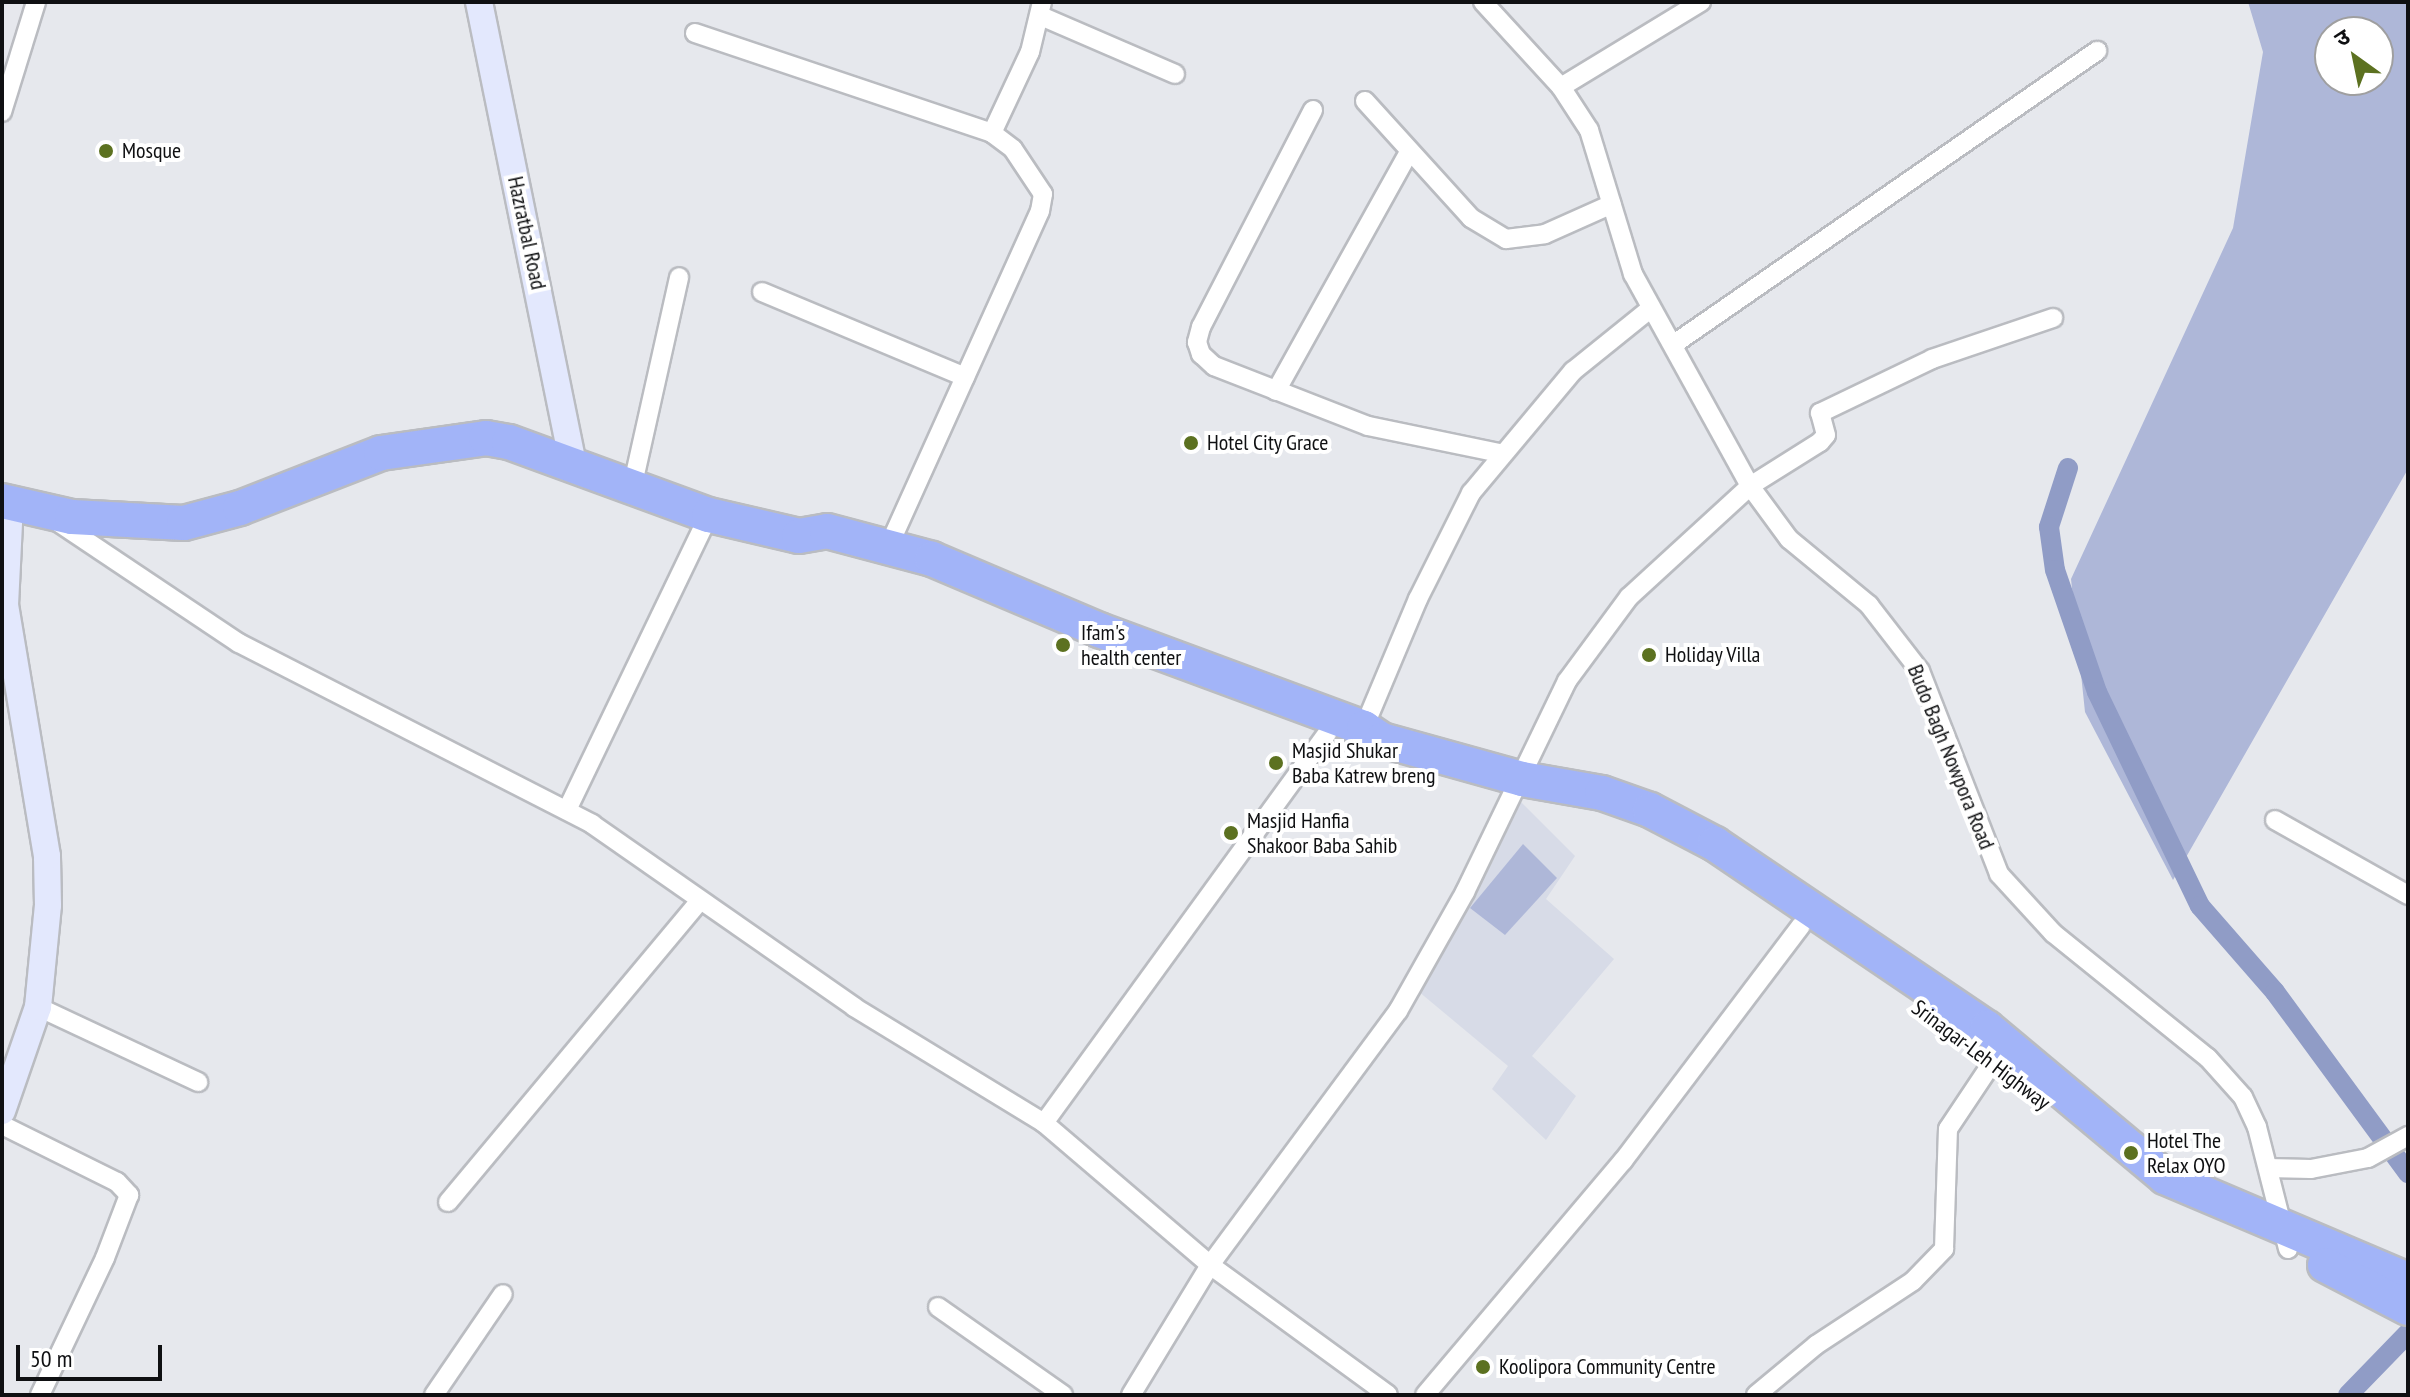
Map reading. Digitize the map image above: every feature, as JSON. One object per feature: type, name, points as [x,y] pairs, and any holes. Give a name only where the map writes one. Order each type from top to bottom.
[{"type":"highway","points":[[17,505],[147,524],[184,523],[240,508],[381,453],[463,438],[509,442],[709,515],[799,536],[816,548],[923,578],[1077,643],[1358,736],[1522,779],[1602,793],[1650,810],[1715,844],[1987,1028],[2165,1177],[2295,1240],[2408,1280]]},
{"type":"highway","points":[[799,536],[827,531],[889,546],[1358,736]]},
{"type":"highway","name":"Srinagar-Leh Highway","points":[[1560,786],[1589,807],[1696,859],[1801,926],[1994,1060],[2167,1201],[2214,1224],[2295,1240],[2408,1308]]},
{"type":"street","points":[[2,112],[36,2]]},
{"type":"street","name":"Hazratbal Road","points":[[479,2],[573,465]]},
{"type":"street","name":"Budo Bagh Nowpora Road","points":[[1483,2],[1561,87],[1589,130],[1625,255],[1650,309],[1674,344],[1750,486],[1789,539],[1869,605],[1920,671],[1999,874],[2021,903],[2208,1058],[2243,1097],[2295,1240]]},
{"type":"street","points":[[1561,87],[1701,2]]},
{"type":"street","points":[[992,133],[1041,9],[1175,74]]},
{"type":"street","points":[[695,33],[992,133],[1013,149],[1043,194],[1040,211],[889,546]]},
{"type":"street","points":[[1674,344],[2097,51]]},
{"type":"street","points":[[1365,101],[1471,218],[1506,239],[1545,234],[1612,204]]},
{"type":"street","points":[[1313,110],[1197,342],[1214,366],[1368,426],[1500,453]]},
{"type":"street","points":[[1276,391],[1409,152]]},
{"type":"street","points":[[632,488],[679,277]]},
{"type":"street","points":[[762,292],[965,377]]},
{"type":"street","points":[[1044,1123],[1358,736],[1450,529],[1500,453],[1573,371],[1650,309]]},
{"type":"street","points":[[1131,1395],[1210,1265],[1398,1011],[1522,779],[1588,645],[1639,587],[1750,486],[1823,439],[1817,416],[1824,410],[1932,359],[2053,318]]},
{"type":"street","points":[[2,1111],[38,1007],[46,959],[47,856],[5,605],[17,505],[239,643],[567,810],[854,1007],[1044,1123],[1210,1265],[1388,1395]]},
{"type":"street","points":[[567,810],[709,515]]},
{"type":"street","points":[[2275,820],[2408,895]]},
{"type":"street","points":[[448,1202],[700,901]]},
{"type":"street","points":[[1425,1395],[1623,1161],[1801,926]]},
{"type":"street","points":[[38,1007],[198,1082]]},
{"type":"street","points":[[1756,1395],[1816,1345],[1913,1281],[1944,1249],[1948,1129],[1994,1060]]},
{"type":"street","points":[[2,1125],[117,1182],[129,1195],[105,1258],[40,1395]]},
{"type":"street","points":[[2268,1168],[2311,1169],[2368,1158],[2403,1140]]},
{"type":"street","points":[[434,1395],[503,1294]]},
{"type":"street","points":[[938,1307],[1063,1395]]},
{"type":"shaded area","points":[[2248,2],[2408,2],[2408,469],[2173,880],[2085,712],[2071,579],[2233,228],[2263,52]]},
{"type":"shaded area","points":[[1519,800],[1575,856],[1546,899],[1614,959],[1532,1056],[1576,1096],[1546,1140],[1492,1089],[1508,1066],[1418,991]]},
{"type":"shaded area","points":[[1523,844],[1557,878],[1505,935],[1470,908]]},
{"type":"waterway","points":[[2068,468],[2049,527],[2055,570],[2097,692],[2200,906],[2275,992],[2408,1173]]},
{"type":"waterway","points":[[2348,1395],[2408,1333]]},
{"type":"place","name":"Mosque","points":[[106,151]]},
{"type":"place","name":"Hotel City Grace","points":[[1191,443]]},
{"type":"place","name":"Ifam's health center","points":[[1063,645]]},
{"type":"place","name":"Holiday Villa","points":[[1649,655]]},
{"type":"place","name":"Masjid Shukar Baba Katrew breng","points":[[1276,763]]},
{"type":"place","name":"Masjid Hanfia Shakoor Baba Sahib","points":[[1231,833]]},
{"type":"place","name":"Hotel The Relax OYO","points":[[2131,1153]]},
{"type":"place","name":"Koolipora Community Centre","points":[[1483,1367]]}]
